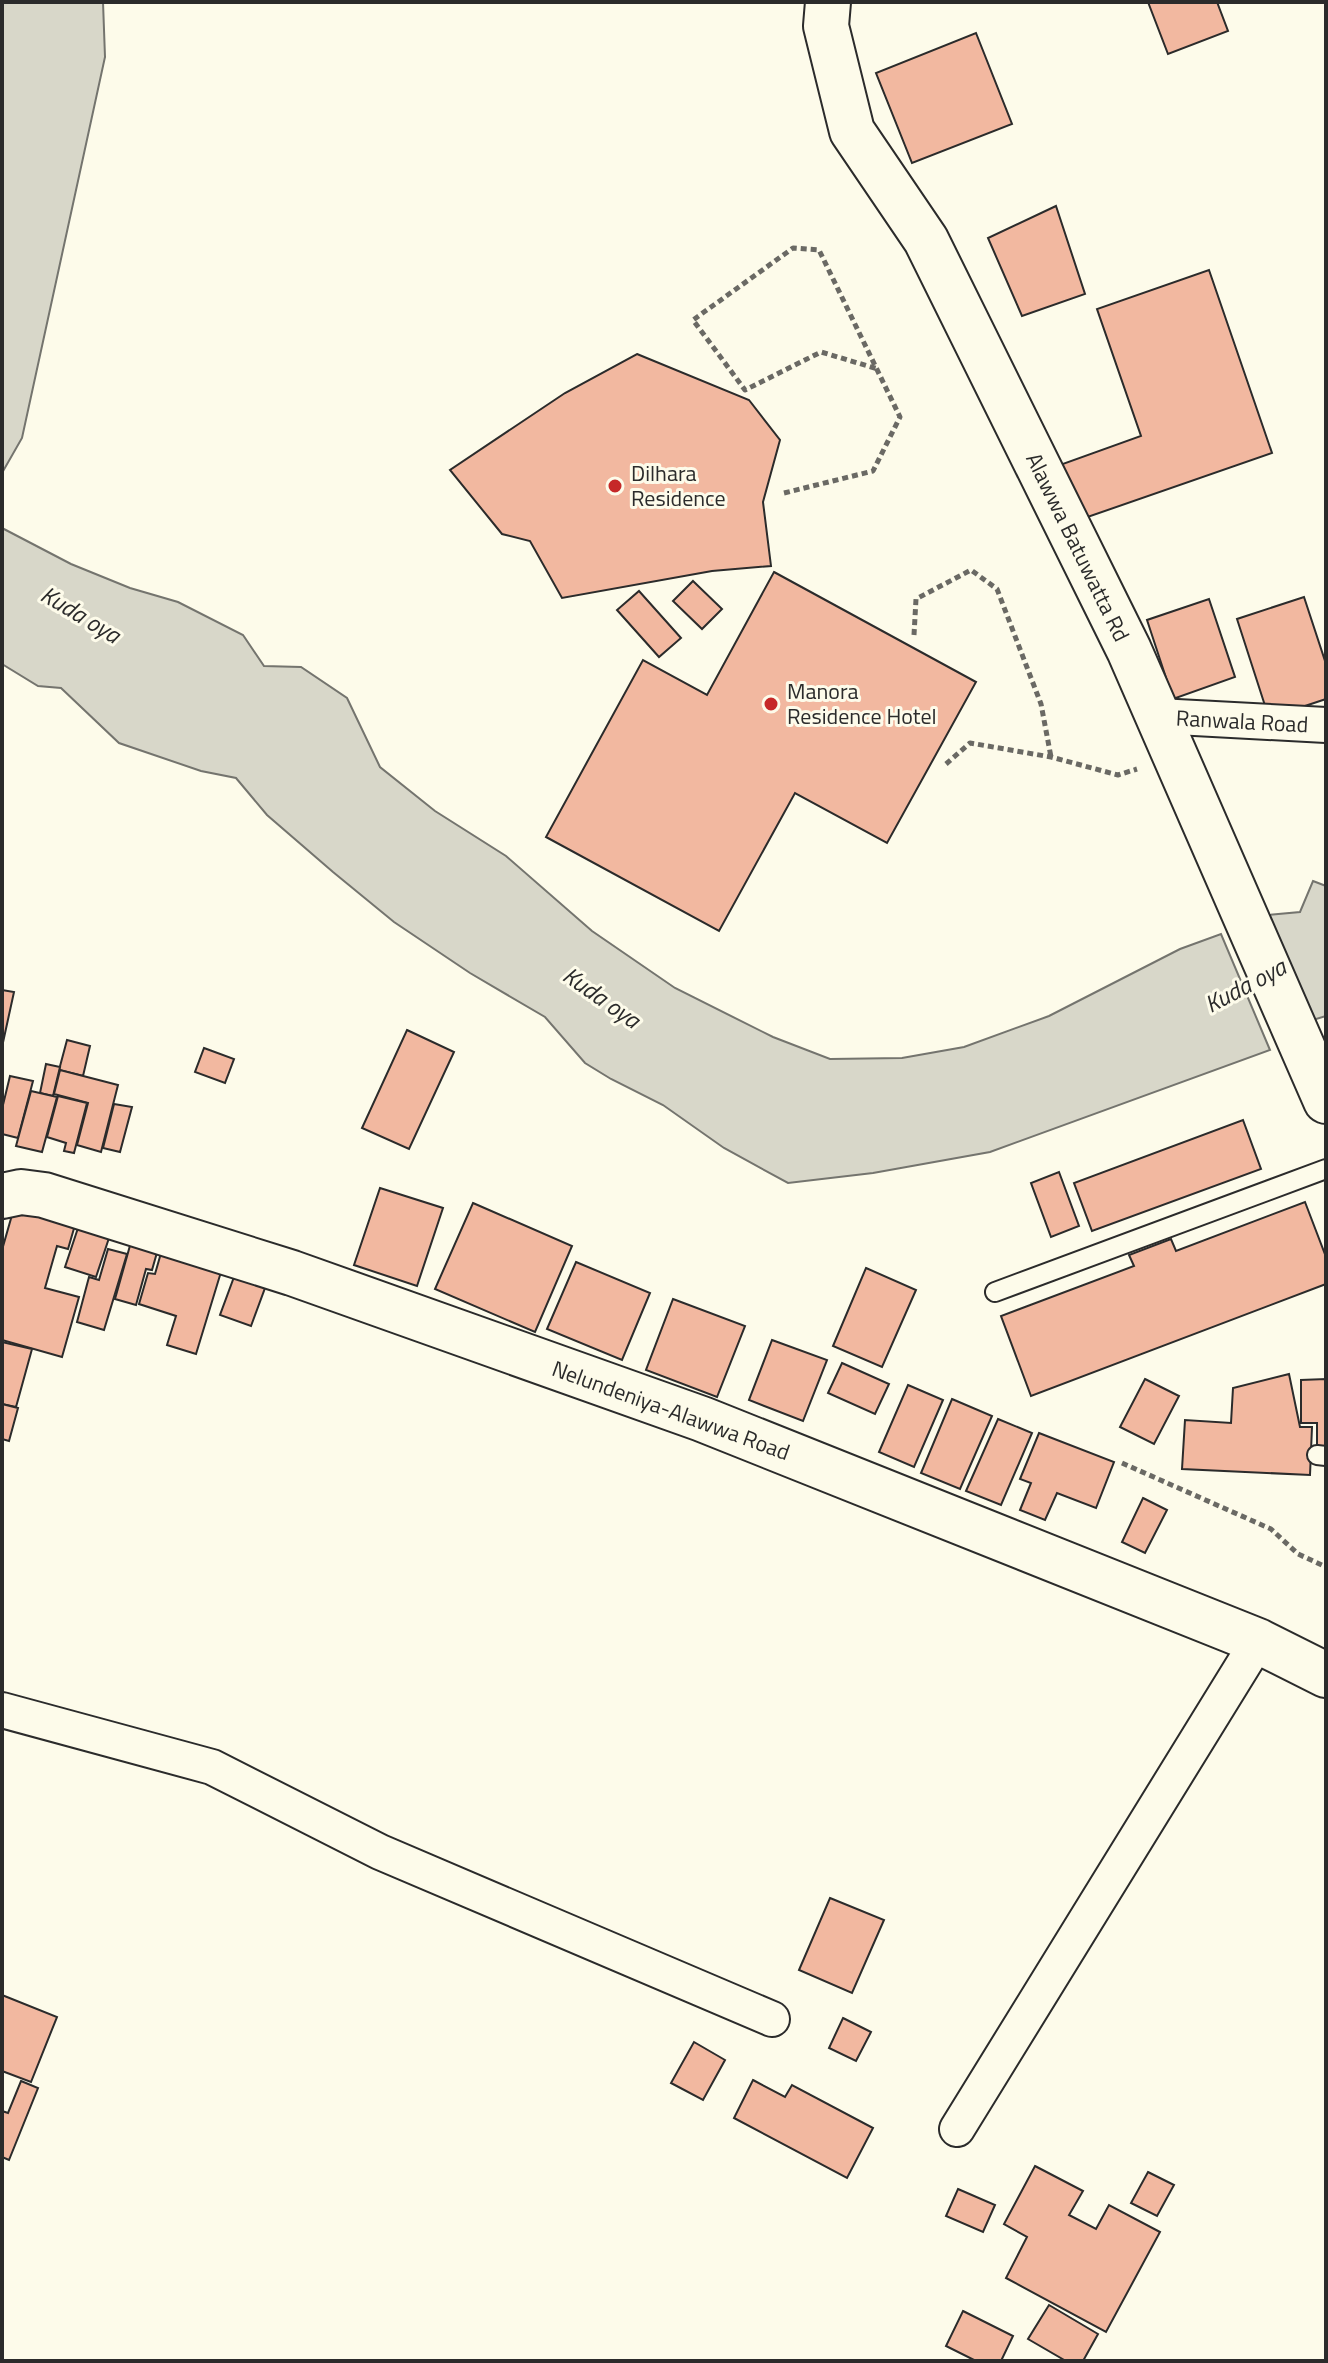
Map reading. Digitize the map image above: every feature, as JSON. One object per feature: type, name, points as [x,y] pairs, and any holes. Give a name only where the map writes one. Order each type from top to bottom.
[{"type":"main road","name":"Alawwa Batuwatta Rd","points":[[828,2],[826,26],[852,131],[926,240],[1129,650],[1326,1101]]},
{"type":"main road","name":"Nelundeniya-Alawwa Road","points":[[2,1196],[21,1192],[44,1195],[292,1273],[702,1419],[1258,1641],[1326,1675]]},
{"type":"street","name":"Ranwala Road","points":[[1158,716],[1326,725]]},
{"type":"street","points":[[957,2129],[1258,1641]]},
{"type":"street","points":[[2,1710],[212,1767],[380,1852],[772,2019]]},
{"type":"lane","points":[[995,1292],[1326,1169]]},
{"type":"path","points":[[784,493],[873,471],[900,417],[878,369],[819,250],[793,248],[693,320],[745,390],[821,352],[878,369]]},
{"type":"path","points":[[914,635],[916,599],[971,570],[997,589],[1041,704],[1051,757]]},
{"type":"path","points":[[946,764],[970,743],[1051,757],[1118,775],[1176,757]]},
{"type":"path","points":[[1122,1463],[1271,1529],[1298,1554],[1326,1567]]},
{"type":"water","points":[[2,2],[103,2],[105,57],[22,438],[2,473]]},
{"type":"water","name":"Kuda oya","points":[[2,528],[71,564],[130,588],[178,602],[243,635],[264,666],[301,667],[347,698],[380,767],[435,811],[506,856],[592,931],[675,988],[773,1037],[830,1059],[902,1058],[964,1047],[1049,1016],[1180,949],[1221,934],[1270,1050],[990,1152],[873,1173],[788,1183],[724,1148],[663,1105],[585,1063],[545,1017],[470,973],[394,922],[267,815],[236,778],[201,771],[119,743],[61,688],[38,686],[2,664]]},
{"type":"water","points":[[1313,881],[1326,886],[1326,1016],[1306,1022],[1258,916],[1300,912]]},
{"type":"building","points":[[1148,2],[1217,2],[1228,31],[1168,54]]},
{"type":"building","points":[[976,33],[1012,124],[912,163],[876,73]]},
{"type":"building","points":[[1056,206],[1085,294],[1022,316],[988,238]]},
{"type":"building","points":[[1209,270],[1272,453],[1076,521],[1057,466],[1141,436],[1097,309]]},
{"type":"building","name":"Dilhara Residence","points":[[637,354],[749,400],[780,440],[763,502],[771,566],[712,571],[562,598],[530,541],[502,534],[450,470],[565,393]]},
{"type":"building","points":[[774,572],[976,682],[887,843],[795,793],[719,931],[546,837],[643,660],[707,695]]},
{"type":"building","points":[[693,581],[722,609],[702,629],[673,601]]},
{"type":"building","points":[[639,591],[681,638],[659,657],[617,610]]},
{"type":"building","points":[[1304,597],[1326,664],[1326,699],[1269,718],[1237,619]]},
{"type":"building","points":[[1209,599],[1235,677],[1173,699],[1147,620]]},
{"type":"building","points":[[2,990],[14,992],[2,1047]]},
{"type":"building","points":[[407,1030],[454,1052],[409,1149],[362,1128]]},
{"type":"building","points":[[67,1040],[90,1046],[83,1076],[59,1070]]},
{"type":"building","points":[[204,1048],[234,1059],[225,1083],[195,1072]]},
{"type":"building","points":[[46,1064],[60,1067],[53,1096],[40,1093]]},
{"type":"building","points":[[60,1070],[118,1085],[101,1152],[77,1145],[88,1103],[54,1094]]},
{"type":"building","points":[[10,1076],[33,1081],[18,1138],[2,1134],[2,1109]]},
{"type":"building","points":[[31,1091],[57,1097],[42,1152],[16,1146]]},
{"type":"building","points":[[58,1096],[87,1103],[74,1153],[64,1151],[66,1143],[47,1137]]},
{"type":"building","points":[[114,1104],[132,1107],[120,1152],[103,1148]]},
{"type":"building","points":[[1243,1120],[1261,1169],[1092,1231],[1074,1183]]},
{"type":"building","points":[[1059,1172],[1079,1226],[1051,1237],[1031,1183]]},
{"type":"building","points":[[380,1188],[443,1208],[417,1286],[354,1265]]},
{"type":"building","points":[[1305,1202],[1326,1257],[1326,1284],[1031,1396],[1001,1316],[1134,1266],[1129,1255],[1171,1239],[1176,1251]]},
{"type":"building","points":[[473,1203],[572,1246],[535,1332],[435,1289]]},
{"type":"building","points":[[14,1208],[75,1225],[68,1249],[57,1246],[45,1288],[79,1297],[62,1357],[2,1340],[2,1250]]},
{"type":"building","points":[[79,1225],[110,1235],[96,1277],[65,1267]]},
{"type":"building","points":[[131,1242],[158,1249],[152,1270],[146,1269],[136,1305],[115,1299]]},
{"type":"building","points":[[108,1249],[127,1254],[104,1330],[77,1322],[89,1277],[99,1280]]},
{"type":"building","points":[[161,1253],[221,1272],[196,1354],[167,1345],[176,1316],[139,1304],[148,1273],[155,1274]]},
{"type":"building","points":[[576,1262],[650,1293],[622,1360],[547,1329]]},
{"type":"building","points":[[866,1268],[916,1290],[882,1367],[833,1346]]},
{"type":"building","points":[[234,1277],[265,1288],[251,1326],[220,1315]]},
{"type":"building","points":[[673,1299],[745,1326],[717,1397],[646,1370]]},
{"type":"building","points":[[772,1340],[827,1360],[803,1421],[749,1400]]},
{"type":"building","points":[[2,1342],[32,1349],[16,1407],[2,1404]]},
{"type":"building","points":[[842,1363],[889,1384],[875,1414],[828,1393]]},
{"type":"building","points":[[1289,1374],[1300,1427],[1312,1427],[1310,1475],[1182,1469],[1185,1420],[1231,1423],[1233,1388]]},
{"type":"building","points":[[1145,1379],[1179,1396],[1154,1444],[1120,1427]]},
{"type":"building","points":[[1326,1379],[1326,1446],[1317,1446],[1317,1423],[1301,1423],[1301,1380]]},
{"type":"building","points":[[908,1385],[943,1400],[914,1467],[879,1452]]},
{"type":"building","points":[[952,1399],[992,1416],[960,1489],[921,1473]]},
{"type":"building","points":[[2,1404],[18,1408],[9,1441],[2,1439]]},
{"type":"building","points":[[998,1419],[1032,1433],[1001,1505],[966,1491]]},
{"type":"building","points":[[1039,1433],[1114,1462],[1096,1508],[1057,1493],[1045,1520],[1020,1510],[1031,1483],[1020,1479]]},
{"type":"building","points":[[1143,1498],[1167,1510],[1145,1553],[1122,1542]]},
{"type":"building","points":[[830,1898],[884,1920],[852,1993],[799,1970]]},
{"type":"building","points":[[2,1995],[57,2017],[31,2082],[2,2071]]},
{"type":"building","points":[[843,2018],[871,2032],[856,2061],[829,2048]]},
{"type":"building","points":[[694,2042],[725,2060],[703,2100],[671,2083]]},
{"type":"building","points":[[753,2080],[785,2097],[792,2085],[873,2128],[847,2178],[734,2118]]},
{"type":"building","points":[[21,2081],[38,2088],[9,2160],[2,2157],[2,2111],[8,2113]]},
{"type":"building","points":[[1035,2166],[1083,2191],[1069,2215],[1096,2229],[1109,2205],[1160,2232],[1106,2332],[1006,2278],[1027,2237],[1004,2224]]},
{"type":"building","points":[[1148,2172],[1174,2185],[1157,2216],[1131,2203]]},
{"type":"building","points":[[958,2189],[995,2205],[983,2232],[946,2216]]},
{"type":"building","points":[[1049,2305],[1098,2334],[1083,2361],[1066,2361],[1028,2339]]},
{"type":"building","points":[[963,2311],[1013,2336],[1001,2361],[976,2361],[946,2346]]},
{"type":"place","name":"Dilhara Residence","points":[[615,486]]},
{"type":"place","name":"Manora Residence Hotel","points":[[771,704]]}]
